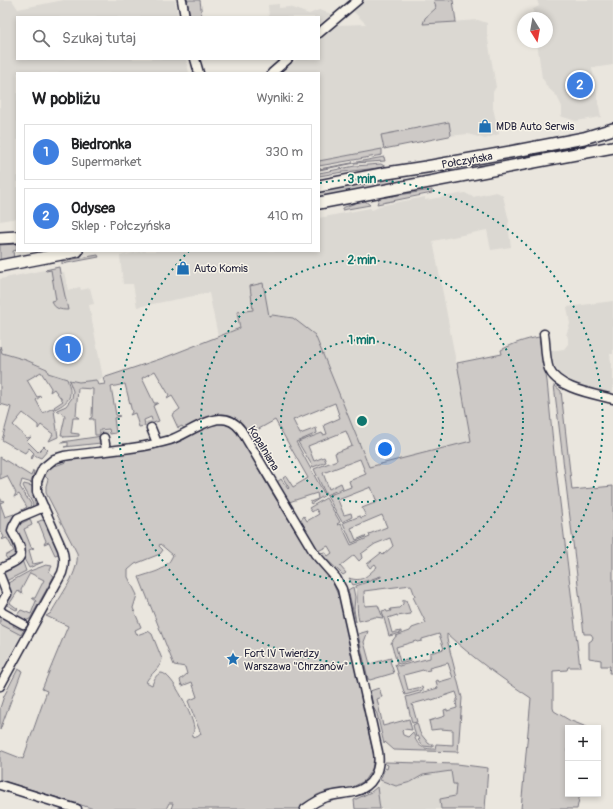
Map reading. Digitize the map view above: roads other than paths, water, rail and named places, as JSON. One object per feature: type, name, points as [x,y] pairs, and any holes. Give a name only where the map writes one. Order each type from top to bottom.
[{"type":"main road","name":"Połczyńska","points":[[320,186],[387,172],[426,167],[528,149],[584,138],[613,129]]},
{"type":"main road","name":"Połczyńska","points":[[320,203],[613,147]]},
{"type":"main road","points":[[0,238],[16,237]]},
{"type":"main road","points":[[0,266],[72,252]]},
{"type":"street","points":[[182,0],[185,16]]},
{"type":"street","points":[[320,32],[358,0]]},
{"type":"street","points":[[194,60],[194,72]]},
{"type":"street","points":[[194,60],[199,72]]},
{"type":"street","points":[[273,72],[287,60]]},
{"type":"street","points":[[544,334],[549,368],[556,377],[572,387],[613,399]]},
{"type":"street","name":"Kopalniana","points":[[0,686],[65,565],[65,556],[37,492],[37,481],[41,470],[54,459],[64,456],[156,443],[180,436],[188,430],[196,429],[214,420],[221,419],[234,423],[241,430],[315,554],[339,582],[346,605],[378,752],[379,766],[374,777],[365,787],[352,792],[325,797],[314,802],[305,809]]},
{"type":"street","points":[[151,428],[156,443]]},
{"type":"street","points":[[104,438],[106,450]]},
{"type":"street","points":[[0,569],[18,559],[21,554],[12,531],[15,522],[18,518],[44,506]]},
{"type":"street","points":[[0,576],[7,594],[0,606]]},
{"type":"street","points":[[0,610],[23,624]]},
{"type":"street","points":[[0,785],[76,809]]},
{"type":"tunnel","points":[[149,421],[151,428]]},
{"type":"tunnel","points":[[104,431],[104,438]]},
{"type":"place","name":"Odysea","points":[[580,85]]},
{"type":"place","name":"MDB Auto Serwis","points":[[485,126]]},
{"type":"place","name":"Auto Komis","points":[[183,268]]},
{"type":"place","name":"Biedronka","points":[[68,349]]},
{"type":"place","name":"Fort IV Twierdzy Warszawa \"Chrzanów\"","points":[[233,659]]}]
